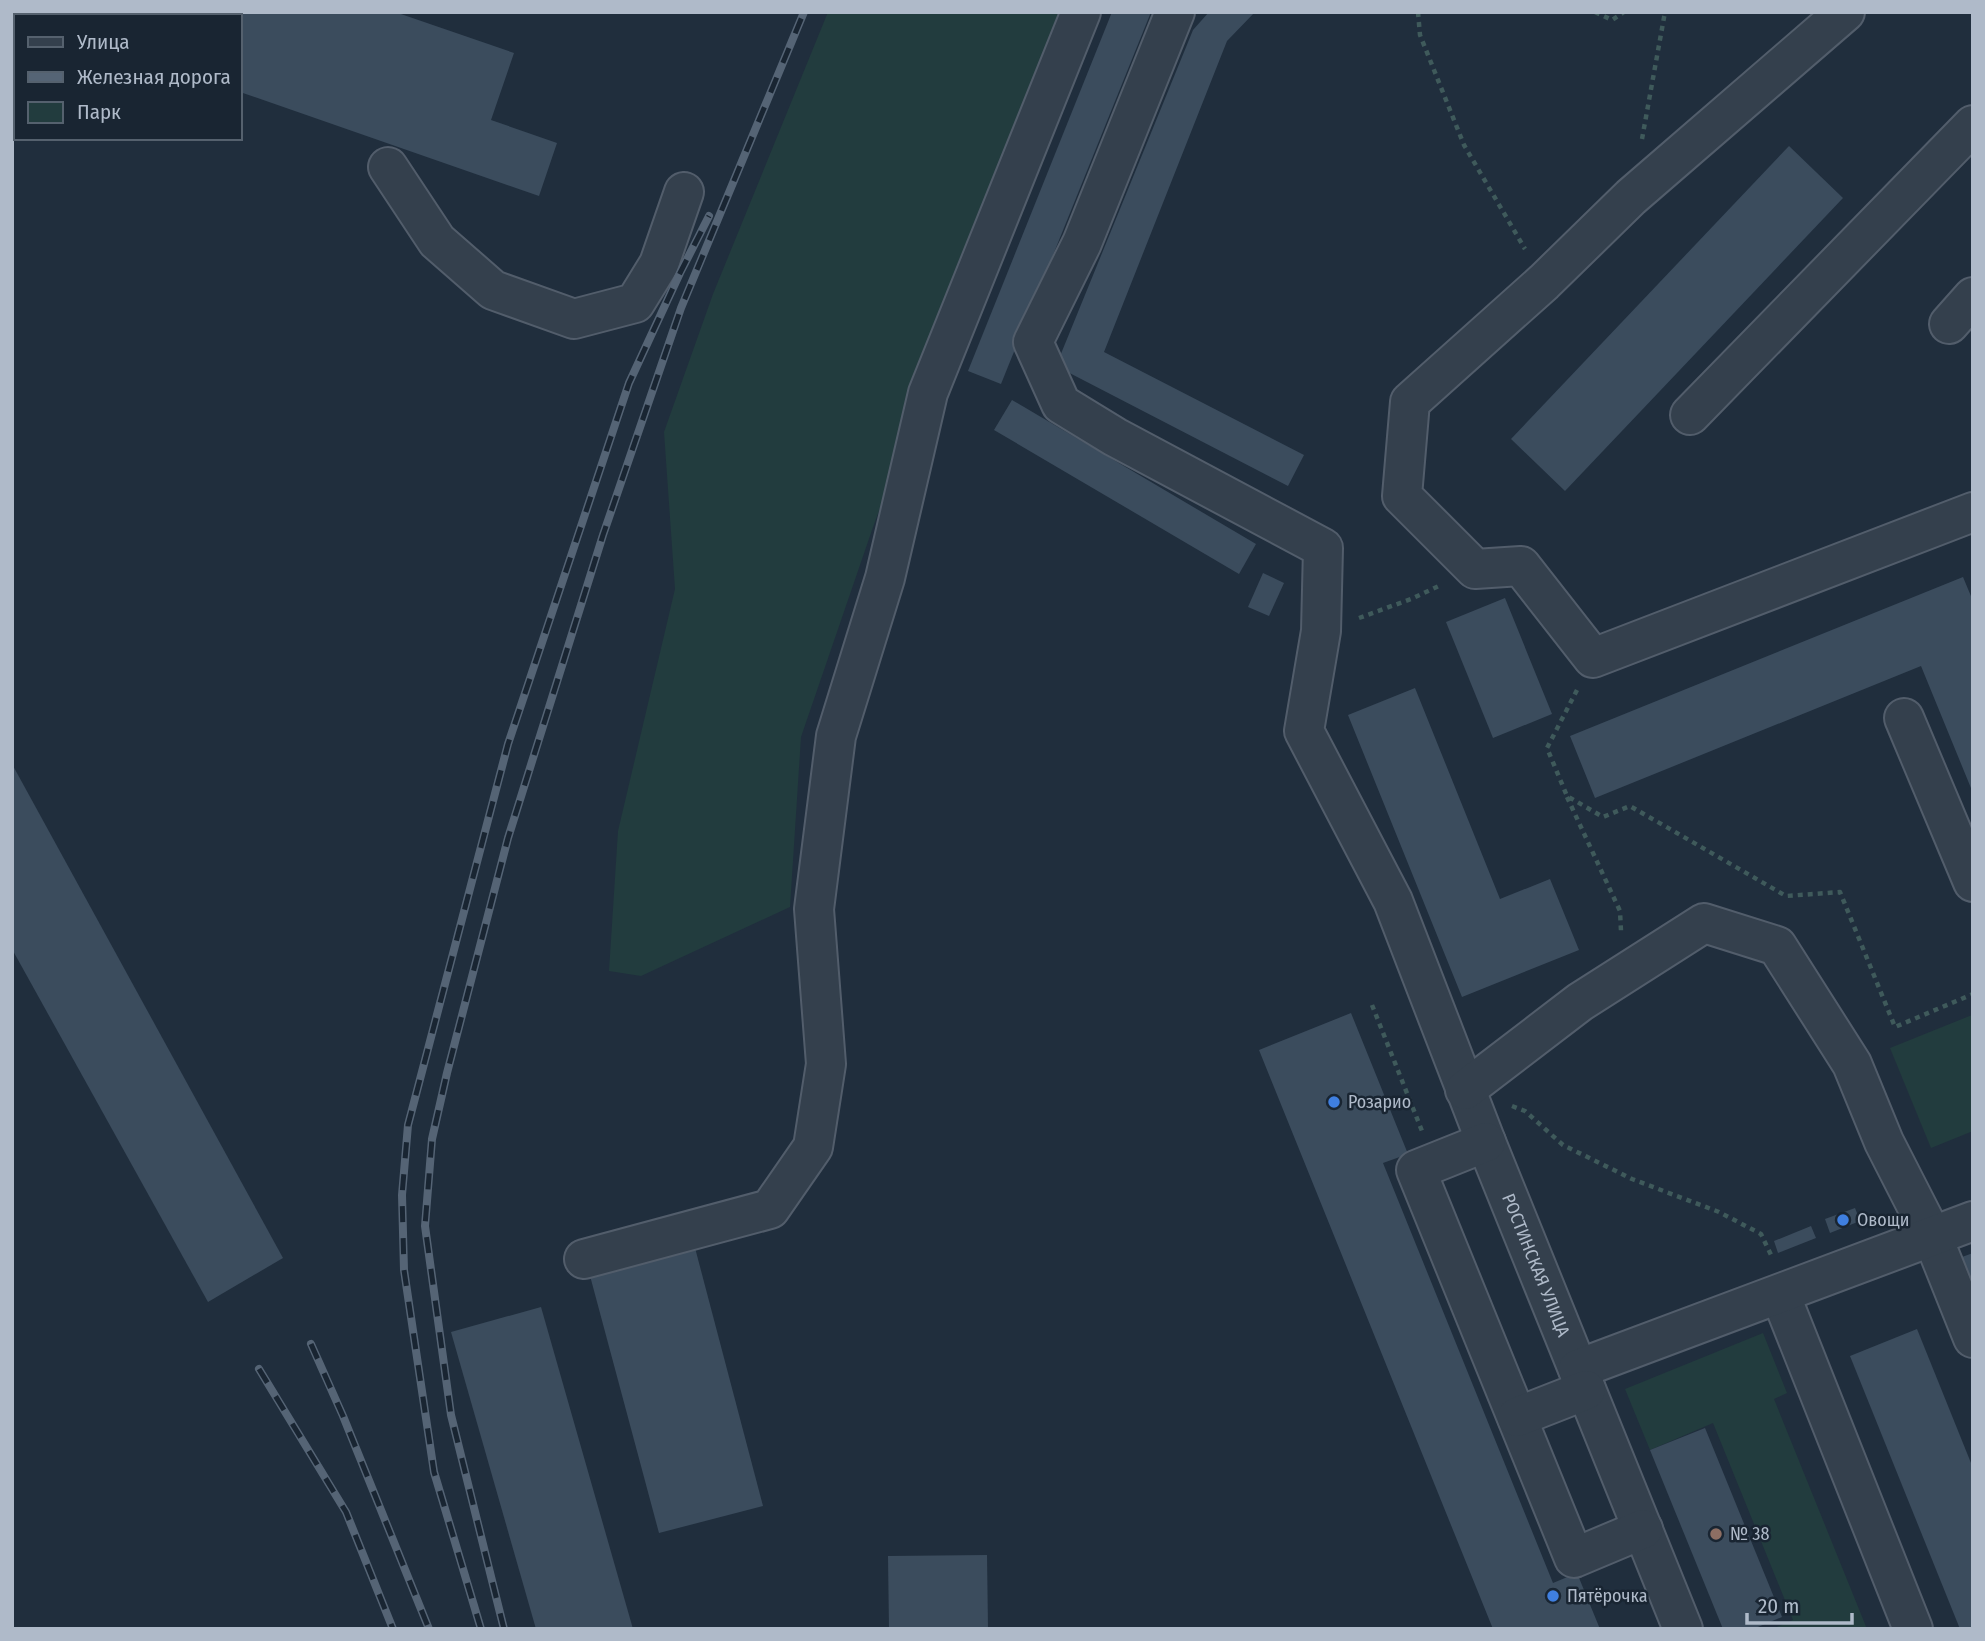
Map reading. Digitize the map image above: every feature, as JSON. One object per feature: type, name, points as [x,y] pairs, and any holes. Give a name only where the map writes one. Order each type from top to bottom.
[{"type":"street","points":[[584,1259],[770,1209],[813,1147],[825,1064],[814,909],[836,737],[885,578],[928,393],[1081,12]]},
{"type":"street","name":"РОСТИНСКАЯ УЛИЦА","points":[[1175,12],[1083,243],[1033,342],[1061,404],[1115,437],[1323,548],[1321,631],[1304,731],[1393,901],[1486,1142],[1683,1629]]},
{"type":"street","points":[[1844,12],[1631,197],[1544,282],[1410,402],[1402,496],[1475,569],[1521,566],[1593,658],[1973,512]]},
{"type":"street","points":[[1690,415],[1973,125]]},
{"type":"street","points":[[388,167],[437,241],[493,290],[574,319],[635,303],[659,264],[684,192]]},
{"type":"street","points":[[1904,718],[1973,882]]},
{"type":"street","points":[[1467,1089],[1580,1002],[1704,923],[1777,946],[1852,1064],[1884,1142],[1933,1238],[1973,1338]]},
{"type":"street","points":[[1486,1142],[1416,1170],[1574,1558],[1643,1529]]},
{"type":"street","points":[[1517,1417],[1777,1277],[1933,1238],[1973,1222]]},
{"type":"street","points":[[1777,1277],[1913,1629]]},
{"type":"path","points":[[1418,12],[1420,34],[1464,145],[1544,282]]},
{"type":"path","points":[[1595,12],[1612,20],[1624,12]]},
{"type":"path","points":[[1631,197],[1665,12]]},
{"type":"path","points":[[1321,631],[1411,599],[1475,569]]},
{"type":"path","points":[[1593,658],[1547,748],[1620,911],[1625,974]]},
{"type":"path","points":[[1567,796],[1603,817],[1630,806],[1786,897],[1840,892],[1895,1027],[1973,994]]},
{"type":"path","points":[[1467,1089],[1525,1111],[1563,1145],[1632,1179],[1719,1212],[1761,1234],[1777,1277]]},
{"type":"green space","points":[[828,12],[1060,12],[872,530],[801,737],[790,907],[641,976],[609,971],[618,831],[675,589],[664,432],[713,294]]},
{"type":"green space","points":[[1972,1015],[1973,1131],[1931,1148],[1890,1048]]},
{"type":"green space","points":[[1763,1333],[1787,1393],[1774,1399],[1867,1629],[1772,1629],[1793,1620],[1713,1423],[1650,1450],[1625,1389]]},
{"type":"building","points":[[395,12],[514,53],[491,120],[557,143],[539,196],[242,93],[242,14],[104,14]]},
{"type":"building","points":[[1112,12],[1151,12],[1001,384],[968,371]]},
{"type":"building","points":[[1209,12],[1255,12],[1227,41],[1104,352],[1304,455],[1288,486],[1056,366],[1193,30]]},
{"type":"building","points":[[1789,146],[1843,198],[1565,491],[1511,439]]},
{"type":"building","points":[[1012,400],[1256,544],[1239,574],[994,430]]},
{"type":"building","points":[[1263,573],[1284,583],[1269,616],[1248,607]]},
{"type":"building","points":[[1963,577],[1973,601],[1973,793],[1921,666],[1595,798],[1570,736]]},
{"type":"building","points":[[1505,598],[1552,714],[1493,738],[1446,622]]},
{"type":"building","points":[[1415,688],[1500,899],[1550,879],[1579,950],[1462,997],[1348,715]]},
{"type":"building","points":[[12,764],[283,1258],[208,1302],[12,949]]},
{"type":"building","points":[[1351,1013],[1408,1154],[1383,1163],[1553,1583],[1577,1573],[1600,1629],[1493,1629],[1259,1050]]},
{"type":"building","name":"Овощи","points":[[1855,1208],[1860,1221],[1830,1233],[1825,1219]]},
{"type":"building","points":[[1811,1226],[1816,1238],[1778,1253],[1774,1241]]},
{"type":"building","points":[[694,1244],[763,1506],[659,1533],[589,1272]]},
{"type":"building","points":[[1973,1253],[1973,1285],[1962,1257]]},
{"type":"building","points":[[541,1307],[633,1629],[536,1629],[451,1332]]},
{"type":"building","points":[[1917,1329],[1973,1468],[1973,1629],[1960,1629],[1850,1356]]},
{"type":"building","name":"№ 38","points":[[1705,1428],[1782,1617],[1753,1629],[1723,1629],[1650,1450]]},
{"type":"building","points":[[987,1555],[988,1629],[889,1629],[888,1556]]},
{"type":"railway","points":[[504,1629],[451,1415],[425,1226],[432,1139],[508,838],[603,535],[681,308],[804,12]]},
{"type":"railway","points":[[481,1629],[434,1472],[404,1270],[402,1195],[408,1125],[508,744],[629,383],[709,216]]},
{"type":"railway","points":[[311,1344],[429,1629]]},
{"type":"railway","points":[[259,1369],[346,1512],[393,1629]]},
{"type":"place","name":"Розарио","points":[[1334,1102]]},
{"type":"place","name":"Овощи","points":[[1843,1220]]},
{"type":"place","name":"№ 38","points":[[1716,1534]]},
{"type":"place","name":"Пятёрочка","points":[[1553,1596]]}]
